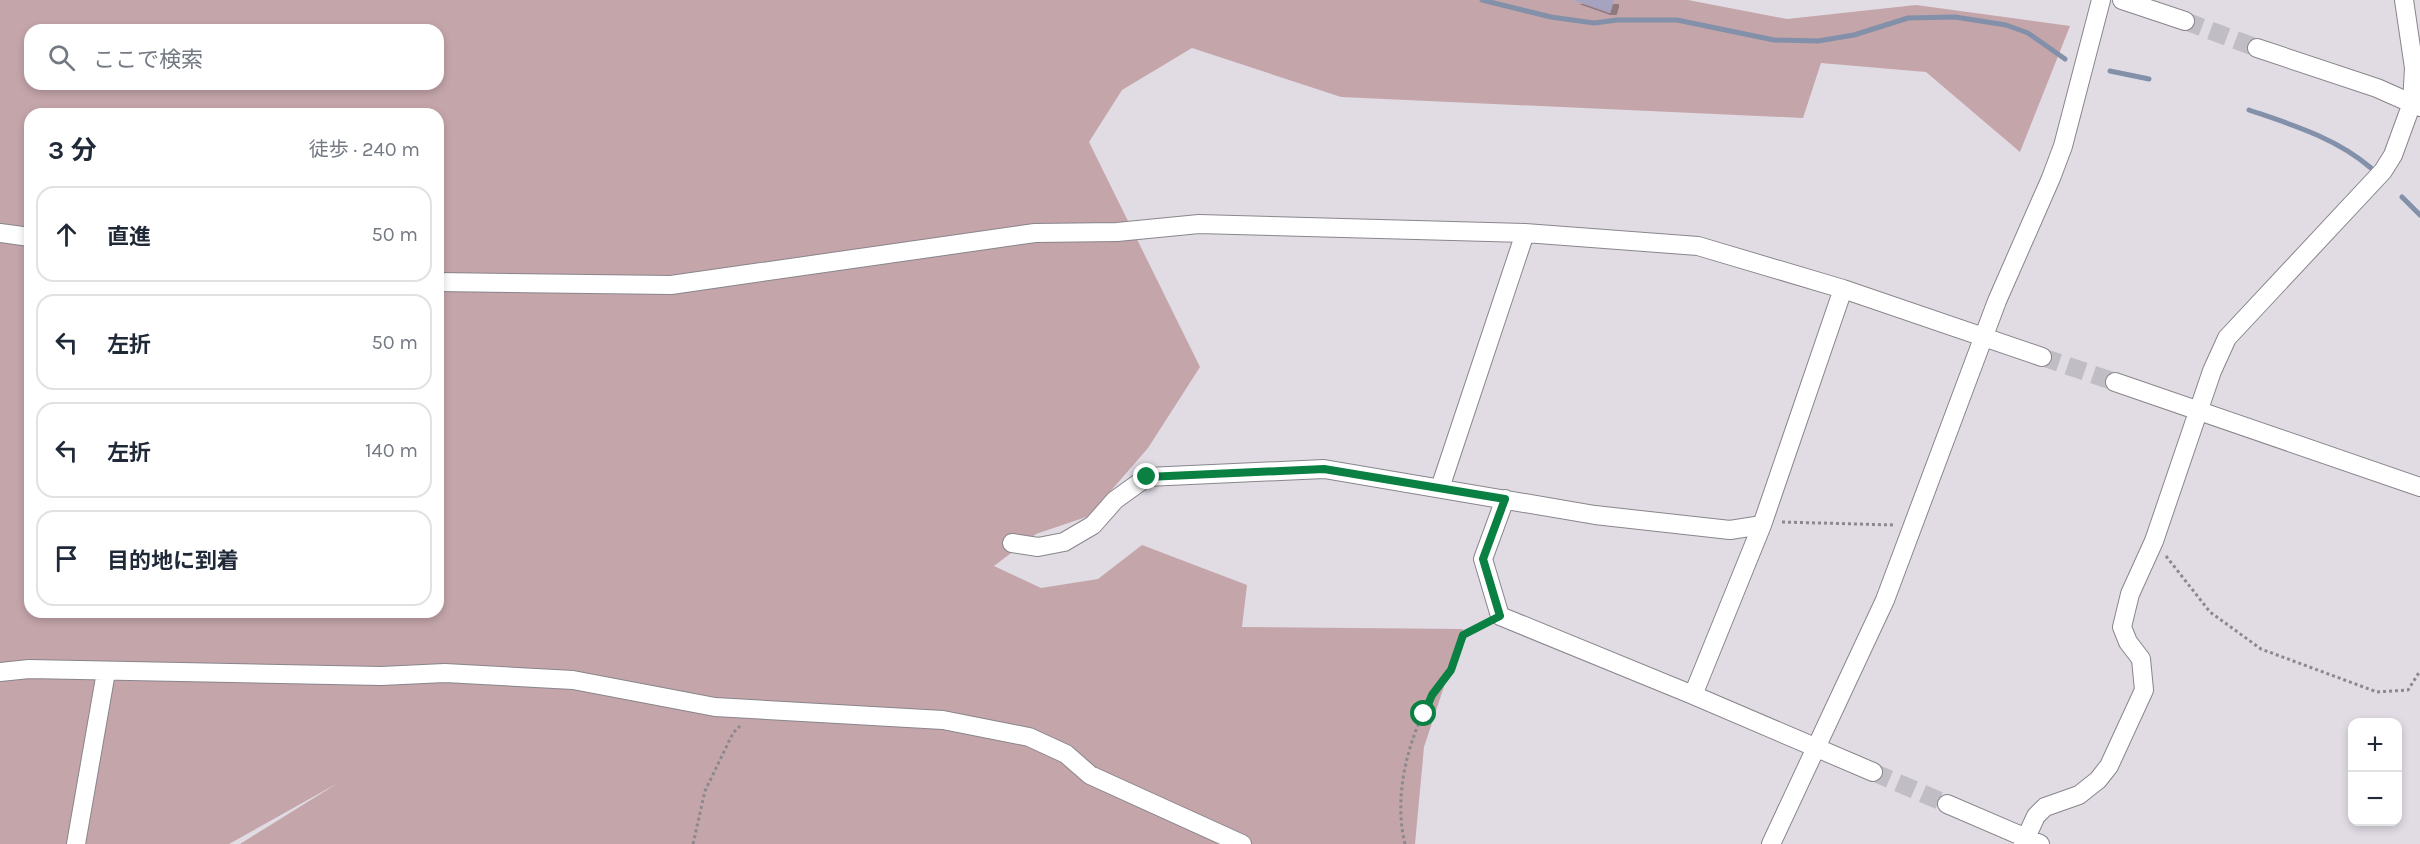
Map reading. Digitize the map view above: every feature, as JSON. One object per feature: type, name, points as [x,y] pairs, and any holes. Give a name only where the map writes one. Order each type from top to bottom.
[{"type":"street","points":[[1771,844],[1814,747],[1875,623],[1983,336],[2063,146],[2101,0]]},
{"type":"street","points":[[2122,0],[2185,21]]},
{"type":"street","points":[[1947,804],[2029,842],[2036,816],[2045,807],[2079,795],[2098,780],[2109,766],[2144,690],[2141,659],[2128,642],[2122,627],[2130,594],[2154,541],[2227,338],[2383,171],[2416,105],[2414,68],[2404,0]]},
{"type":"street","points":[[2257,48],[2366,85],[2416,105]]},
{"type":"street","points":[[444,282],[670,285],[1035,233],[1117,232],[1199,224],[1525,233],[1698,246],[1843,289],[2042,357]]},
{"type":"street","points":[[0,233],[24,236]]},
{"type":"street","points":[[1440,488],[1525,233]]},
{"type":"street","points":[[1693,695],[1762,525],[1843,289]]},
{"type":"street","points":[[2115,382],[2420,487]]},
{"type":"street","points":[[1012,543],[1038,547],[1064,542],[1094,525],[1115,500],[1147,477],[1324,469],[1595,515],[1730,530],[1762,525]]},
{"type":"street","points":[[1505,499],[1483,559],[1500,616],[1873,772]]},
{"type":"street","points":[[0,672],[29,669],[106,672],[298,672],[381,676],[445,673],[573,680],[715,707],[944,720],[1029,737],[1066,754],[1090,775],[1242,844]]},
{"type":"street","points":[[76,844],[106,672]]},
{"type":"path","points":[[1762,525],[1781,522],[1912,525]]},
{"type":"path","points":[[2154,541],[2210,612],[2261,649],[2377,693],[2408,690],[2420,671]]},
{"type":"path","points":[[1405,844],[1402,831],[1401,795],[1408,753],[1428,705],[1451,670],[1463,635],[1500,616]]},
{"type":"path","points":[[693,844],[705,790],[733,733],[758,708]]},
{"type":"shaded area","points":[[0,0],[1688,0],[1787,19],[1916,5],[2070,26],[2020,152],[1926,72],[1821,63],[1803,118],[1341,97],[1192,48],[1122,90],[1089,142],[1200,367],[1148,448],[1089,516],[1036,534],[994,566],[1041,588],[1098,579],[1142,545],[1247,585],[1242,627],[1463,629],[1424,747],[1415,844],[240,844],[338,783],[229,844],[0,844]]},
{"type":"building","points":[[1573,0],[1614,0],[1610,13]]},
{"type":"waterway","points":[[1482,0],[1551,17],[1594,23],[1617,20],[1677,20],[1774,40],[1818,41],[1854,35],[1908,18],[1955,17],[2006,25],[2028,33],[2065,59]]},
{"type":"waterway","points":[[2110,71],[2149,79]]},
{"type":"waterway","points":[[2249,110],[2329,140],[2371,168]]},
{"type":"waterway","points":[[2402,197],[2420,215]]},
{"type":"tunnel","points":[[2185,21],[2257,48]]},
{"type":"tunnel","points":[[2042,357],[2115,382]]},
{"type":"tunnel","points":[[1873,772],[1947,804]]},
{"type":"route","points":[[1147,477],[1324,469],[1505,499],[1483,559],[1500,616],[1463,635],[1451,670],[1432,695],[1424,714]]}]
